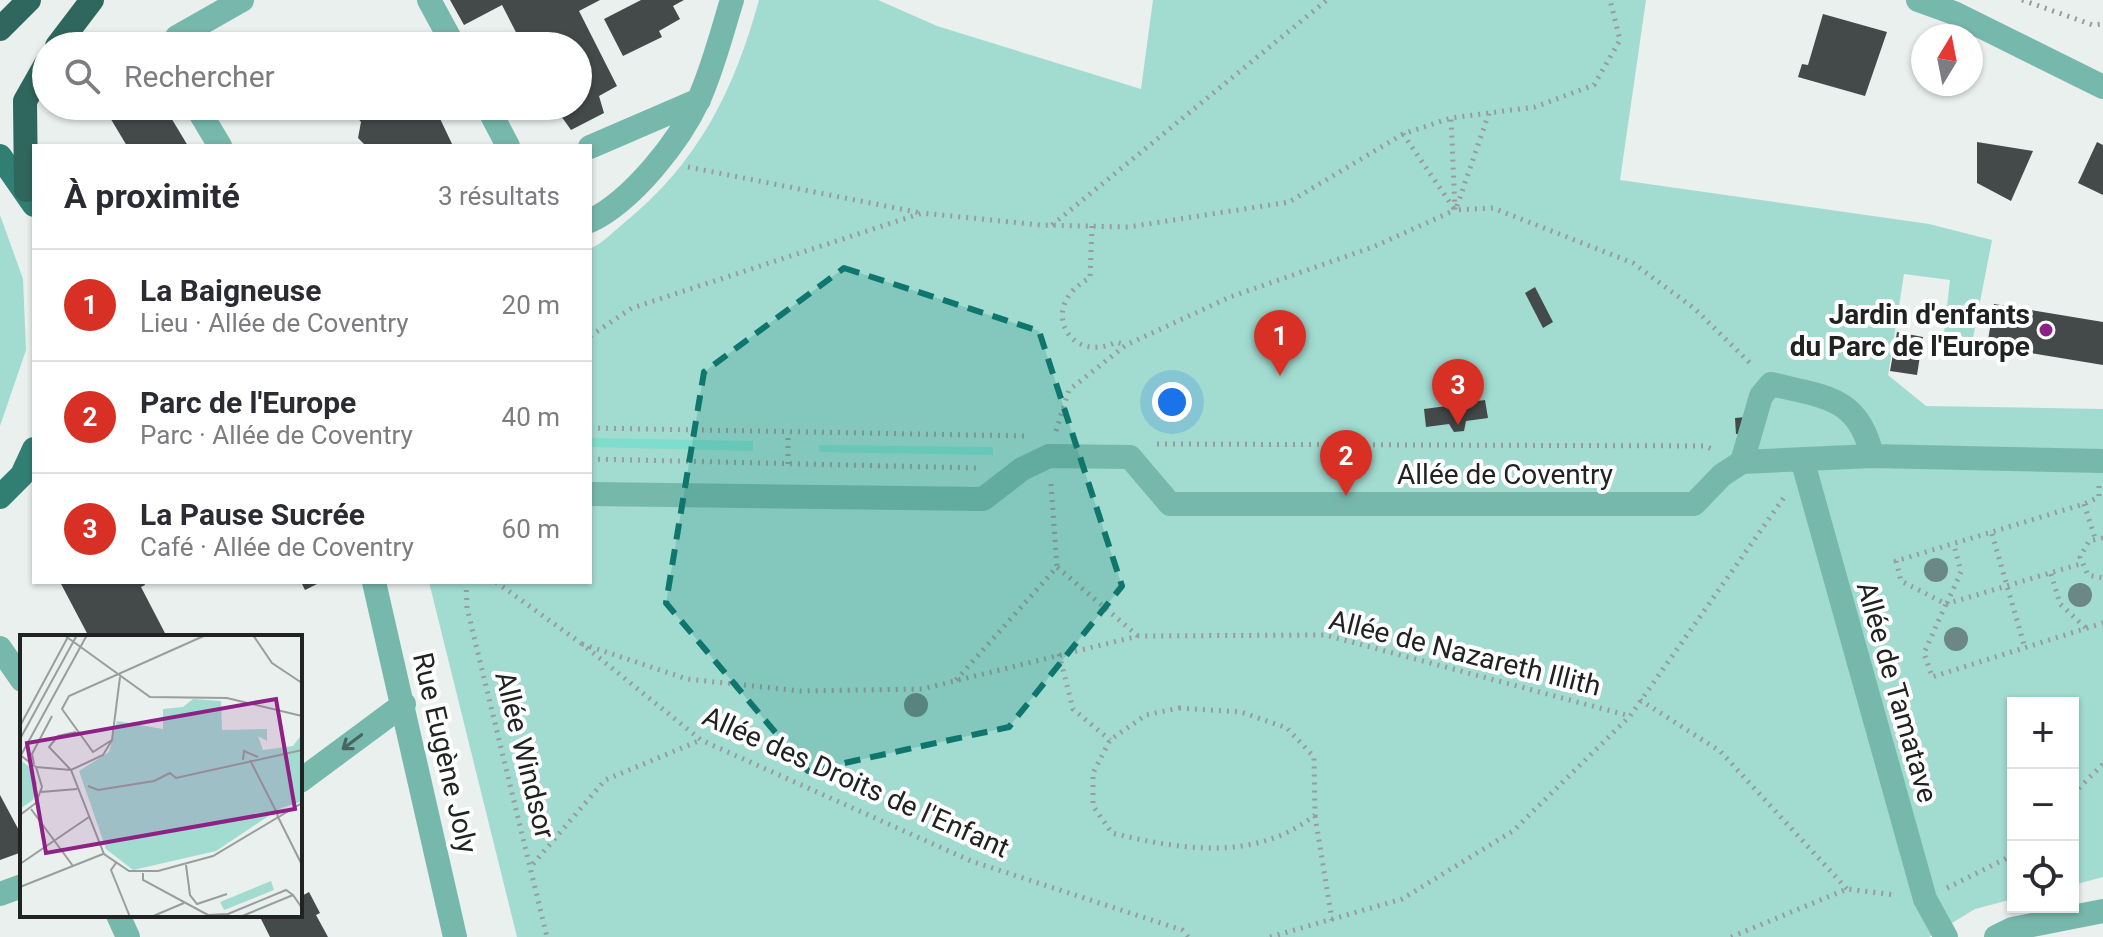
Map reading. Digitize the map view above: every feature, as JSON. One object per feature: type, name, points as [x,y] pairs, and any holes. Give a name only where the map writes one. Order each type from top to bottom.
[{"type":"highway","points":[[0,29],[29,0]]},
{"type":"highway","points":[[68,32],[92,0]]},
{"type":"highway","points":[[30,198],[25,101],[32,89]]},
{"type":"main road","points":[[0,156],[30,198]]},
{"type":"main road","points":[[0,497],[22,475],[32,453]]},
{"type":"street","points":[[186,32],[242,0]]},
{"type":"street","points":[[429,0],[446,32]]},
{"type":"street","points":[[592,220],[604,214],[660,161],[699,100],[732,0]]},
{"type":"street","points":[[1918,0],[1954,13],[2103,87]]},
{"type":"street","points":[[592,146],[699,100]]},
{"type":"street","points":[[204,120],[219,144]]},
{"type":"street","points":[[494,120],[507,144]]},
{"type":"street","points":[[1872,456],[1866,427],[1837,400],[1771,384],[1761,396],[1742,462],[1872,456],[2103,461]]},
{"type":"street","points":[[592,494],[983,499],[1022,469],[1049,456],[1130,457]]},
{"type":"street","name":"Allée de Coventry","points":[[1130,457],[1170,504],[1694,504],[1722,475],[1742,462]]},
{"type":"street","name":"Allée de Tamatave","points":[[1802,459],[1925,899],[1946,937]]},
{"type":"street","name":"Rue Eugène Joly","points":[[374,584],[455,937]]},
{"type":"street","points":[[0,648],[20,677]]},
{"type":"street","points":[[302,780],[404,704]]},
{"type":"street","points":[[0,894],[20,887]]},
{"type":"street","points":[[1996,937],[2012,929],[2103,911]]},
{"type":"street","points":[[119,917],[128,937]]},
{"type":"path","points":[[1052,226],[1327,0]]},
{"type":"path","points":[[660,161],[922,213],[1052,226],[1128,227],[1289,202],[1403,134],[1451,118],[1535,107],[1594,85],[1620,40],[1610,0]]},
{"type":"path","points":[[2022,0],[2093,25],[2103,24]]},
{"type":"path","points":[[1455,210],[1489,113]]},
{"type":"path","points":[[1451,118],[1455,210]]},
{"type":"path","points":[[1403,134],[1455,210]]},
{"type":"path","points":[[1138,636],[1057,567],[1049,456],[1069,390],[1126,345],[1230,297],[1373,247],[1455,210],[1493,208],[1633,263],[1695,309],[1771,384]]},
{"type":"path","points":[[592,335],[632,308],[922,213]]},
{"type":"path","points":[[1092,226],[1090,278],[1075,285],[1063,300],[1061,315],[1065,331],[1085,346],[1103,349],[1116,342],[1126,345]]},
{"type":"path","points":[[1944,344],[1971,348]]},
{"type":"path","points":[[592,428],[1027,435],[1049,456]]},
{"type":"path","points":[[788,433],[788,497]]},
{"type":"path","name":"Allée de Coventry","points":[[1130,457],[1157,444],[1705,446],[1742,462]]},
{"type":"path","points":[[592,459],[1022,469]]},
{"type":"path","points":[[1270,937],[1402,899],[1513,831],[1630,716],[1779,509],[1802,459]]},
{"type":"path","points":[[2080,564],[2009,588],[1946,604],[1901,581],[1896,561],[2084,504],[2095,538]]},
{"type":"path","points":[[1992,534],[2025,648]]},
{"type":"path","points":[[2103,538],[2095,538],[2084,545],[2080,564],[2088,575],[2103,578]]},
{"type":"path","points":[[1954,545],[1961,572],[1924,653],[1932,677],[2103,623]]},
{"type":"path","points":[[955,681],[1057,567]]},
{"type":"path","points":[[2051,574],[2060,604],[2086,628]]},
{"type":"path","name":"Allée Windsor","points":[[466,584],[467,608],[532,865],[547,937]]},
{"type":"path","name":"Allée des Droits de l'Enfant","points":[[499,584],[582,644],[701,740],[971,861],[1182,930],[1188,937]]},
{"type":"path","name":"Allée de Nazareth Illith","points":[[582,644],[687,679],[800,691],[922,689],[1138,636],[1325,635],[1630,716]]},
{"type":"path","points":[[1059,654],[1073,709],[1110,740]]},
{"type":"path","points":[[1640,700],[1720,751],[1847,889]]},
{"type":"path","points":[[1315,815],[1294,831],[1232,850],[1172,848],[1112,833],[1093,806],[1093,773],[1110,740],[1146,715],[1179,708],[1241,712],[1287,728],[1314,757],[1315,815],[1332,920]]},
{"type":"path","points":[[532,865],[605,780],[701,740]]},
{"type":"path","points":[[2079,788],[2103,764]]},
{"type":"path","points":[[1731,937],[1847,889],[1925,899],[2007,858]]},
{"type":"highlighted area","points":[[844,268],[1039,331],[1122,586],[1009,727],[808,771],[666,603],[704,372]]},
{"type":"shaded area","points":[[759,0],[878,0],[937,26],[1141,89],[1153,0],[1646,0],[1620,180],[1929,224],[1992,240],[1973,338],[1944,334],[1950,280],[1904,274],[1888,375],[1926,406],[2103,409],[2103,877],[2079,883],[2079,697],[2007,697],[2007,901],[1975,909],[1929,937],[517,937],[429,584],[592,584],[592,248],[650,200],[673,176],[710,123],[738,65]]},
{"type":"shaded area","points":[[0,215],[23,279],[26,350],[0,426]]},
{"type":"shaded area","points":[[592,438],[753,441],[753,451],[592,447]]},
{"type":"shaded area","points":[[819,445],[993,447],[993,455],[819,452]]},
{"type":"building","points":[[450,0],[600,0],[579,11],[590,32],[516,32],[502,5],[464,25]]},
{"type":"building","points":[[641,0],[684,0],[673,6],[680,19],[659,31],[662,37],[623,56],[604,19]]},
{"type":"building","points":[[1823,14],[1887,32],[1865,96],[1798,77],[1802,64],[1808,65]]},
{"type":"building","points":[[592,37],[617,86],[599,96],[604,113],[592,119]]},
{"type":"building","points":[[111,120],[172,120],[187,144],[126,144]]},
{"type":"building","points":[[359,120],[441,120],[452,144],[364,144],[358,138]]},
{"type":"building","points":[[564,120],[590,120],[571,130]]},
{"type":"building","points":[[1977,142],[2033,151],[2011,201],[1977,183]]},
{"type":"building","points":[[2097,142],[2103,145],[2103,195],[2078,183]]},
{"type":"building","points":[[1535,287],[1553,322],[1543,328],[1525,293]]},
{"type":"building","name":"Jardin d'enfants du Parc de l'Europe","points":[[1994,304],[2103,322],[2103,365],[1987,346]]},
{"type":"building","points":[[1897,332],[1923,337],[1917,375],[1890,371]]},
{"type":"building","points":[[1462,397],[1462,403],[1485,400],[1488,418],[1466,421],[1464,431],[1454,432],[1449,424],[1426,427],[1424,409],[1447,406],[1445,400]]},
{"type":"building","points":[[1746,417],[1746,434],[1736,434],[1735,418]]},
{"type":"building","points":[[61,584],[145,584],[141,587],[166,635],[88,635]]},
{"type":"building","points":[[302,584],[317,584],[305,590]]},
{"type":"building","points":[[0,795],[20,832],[20,853],[0,860]]},
{"type":"building","points":[[309,892],[320,913],[316,915],[328,937],[270,937],[260,917],[302,917],[302,896]]},
{"type":"place","name":"Jardin d'enfants du Parc de l'Europe","points":[[2046,330]]},
{"type":"place","name":"La Baigneuse","points":[[1280,376]]},
{"type":"place","name":"La Pause Sucrée","points":[[1458,425]]},
{"type":"place","name":"Parc de l'Europe","points":[[1346,496]]}]
